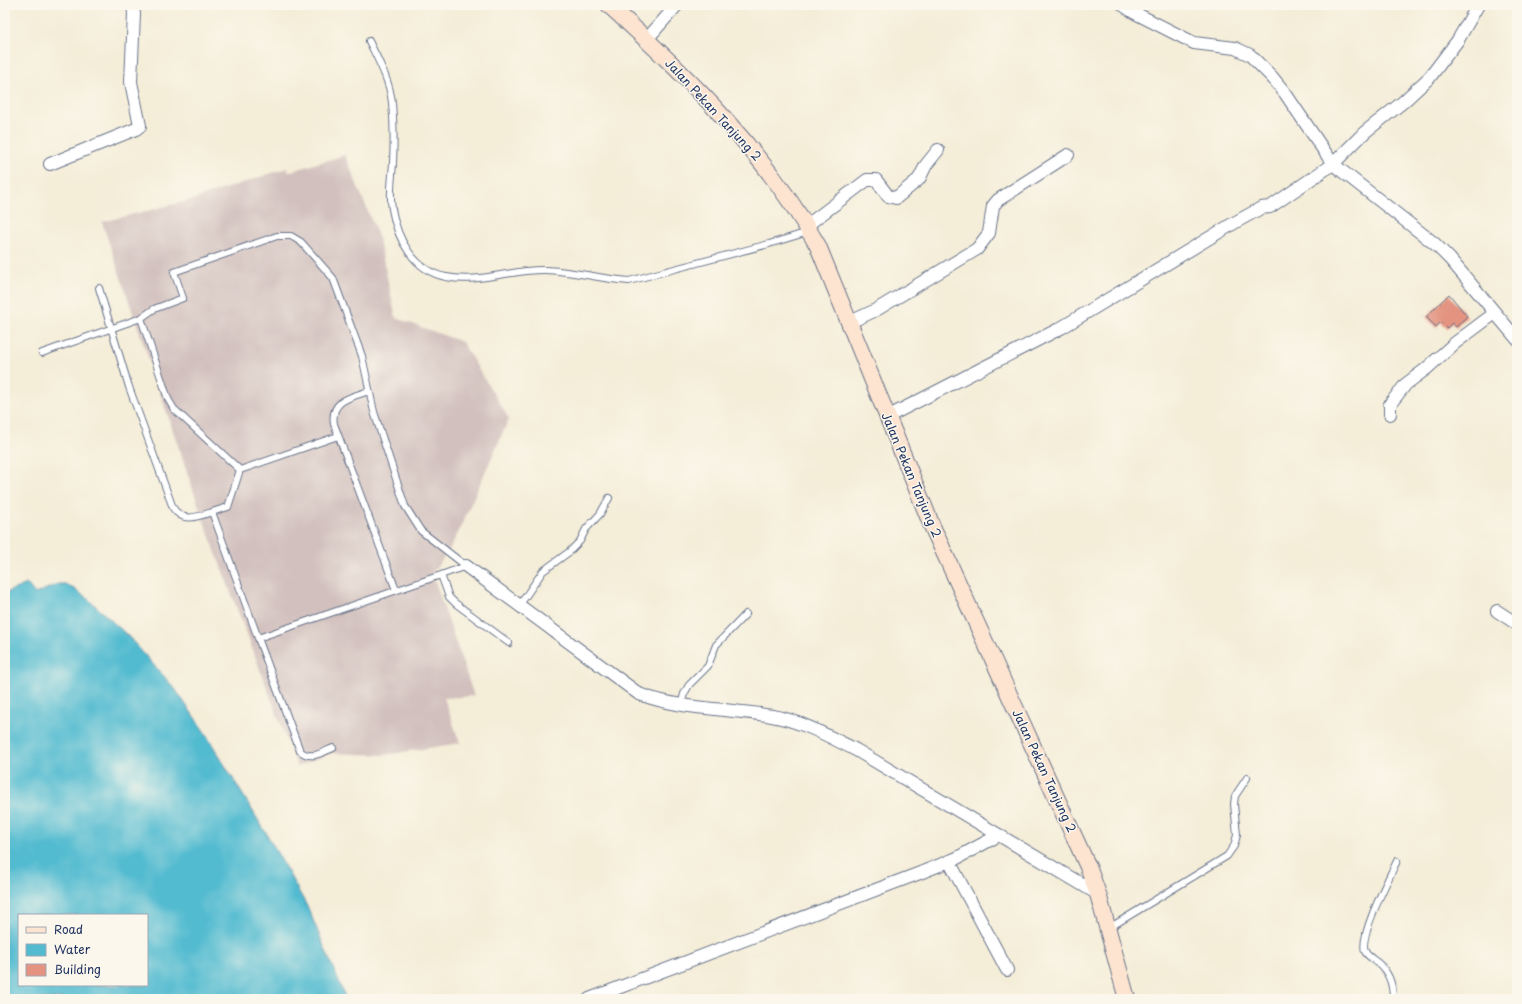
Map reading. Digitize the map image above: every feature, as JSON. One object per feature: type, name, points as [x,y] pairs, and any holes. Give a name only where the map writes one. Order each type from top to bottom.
[{"type":"street","points":[[50,164],[136,130],[140,126],[131,82],[134,22],[132,5]]},
{"type":"street","name":"Jalan Pekan Tanjung 2","points":[[610,5],[647,39],[710,103],[755,153],[808,229],[818,246],[848,323],[932,526],[986,648],[1077,842],[1098,894],[1127,999]]},
{"type":"street","points":[[647,39],[677,5]]},
{"type":"street","points":[[1123,5],[1135,14],[1194,43],[1235,48],[1250,55],[1272,77],[1285,93],[1333,164],[1391,211],[1426,236],[1450,259],[1517,339]]},
{"type":"street","points":[[887,417],[1061,328],[1234,223],[1261,208],[1270,207],[1333,164],[1365,132],[1403,102],[1430,77],[1458,40],[1478,5]]},
{"type":"street","points":[[808,229],[867,180],[876,180],[888,196],[896,198],[919,179],[926,165],[938,150]]},
{"type":"street","points":[[848,323],[876,310],[977,249],[989,234],[993,206],[998,200],[1068,155]]},
{"type":"street","points":[[1390,414],[1390,404],[1406,384],[1426,369],[1455,343],[1495,313]]},
{"type":"street","points":[[466,566],[639,694],[659,701],[681,706],[771,716],[789,720],[810,728],[856,750],[1098,894]]},
{"type":"street","points":[[1497,611],[1517,624]]},
{"type":"street","points":[[589,999],[949,861],[999,835]]},
{"type":"street","points":[[949,861],[1006,970]]},
{"type":"lane","points":[[369,41],[384,74],[392,101],[394,127],[392,208],[402,239],[412,258],[425,270],[445,277],[466,280],[544,270],[629,281],[762,246],[808,229]]},
{"type":"lane","points":[[42,353],[141,318],[154,309],[183,298],[174,272],[277,236],[291,236],[301,242],[312,252],[333,278],[362,356],[368,391],[405,506],[421,531],[466,566]]},
{"type":"lane","points":[[99,288],[129,387],[173,508],[177,514],[184,518],[192,518],[228,507],[240,470]]},
{"type":"lane","points":[[141,318],[168,399],[174,409],[240,470]]},
{"type":"lane","points":[[368,391],[343,400],[338,404],[333,417],[338,436],[396,590]]},
{"type":"lane","points":[[240,470],[338,436]]},
{"type":"lane","points":[[519,606],[543,571],[569,552],[580,541],[586,529],[600,514],[608,498]]},
{"type":"lane","points":[[212,512],[300,751],[305,755],[311,756],[333,748]]},
{"type":"lane","points":[[258,638],[466,566]]},
{"type":"lane","points":[[440,575],[449,597],[508,643]]},
{"type":"lane","points":[[681,706],[689,685],[708,666],[716,645],[746,614]]},
{"type":"lane","points":[[1107,928],[1227,856],[1234,846],[1237,835],[1234,804],[1235,796],[1247,778]]},
{"type":"lane","points":[[1393,999],[1391,983],[1386,973],[1380,964],[1365,953],[1364,947],[1366,931],[1397,861]]},
{"type":"shaded area","points":[[345,155],[378,236],[396,318],[462,342],[509,419],[456,537],[448,552],[432,573],[474,696],[444,698],[460,743],[384,755],[331,753],[297,767],[203,519],[102,222],[191,200],[287,168],[288,172]]},
{"type":"water","points":[[27,584],[35,594],[58,584],[65,584],[87,598],[128,636],[175,689],[204,731],[266,833],[308,908],[346,999],[5,999],[5,593]]},
{"type":"building","points":[[1449,294],[1467,316],[1456,327],[1452,323],[1447,328],[1441,322],[1436,327],[1426,317]]}]
